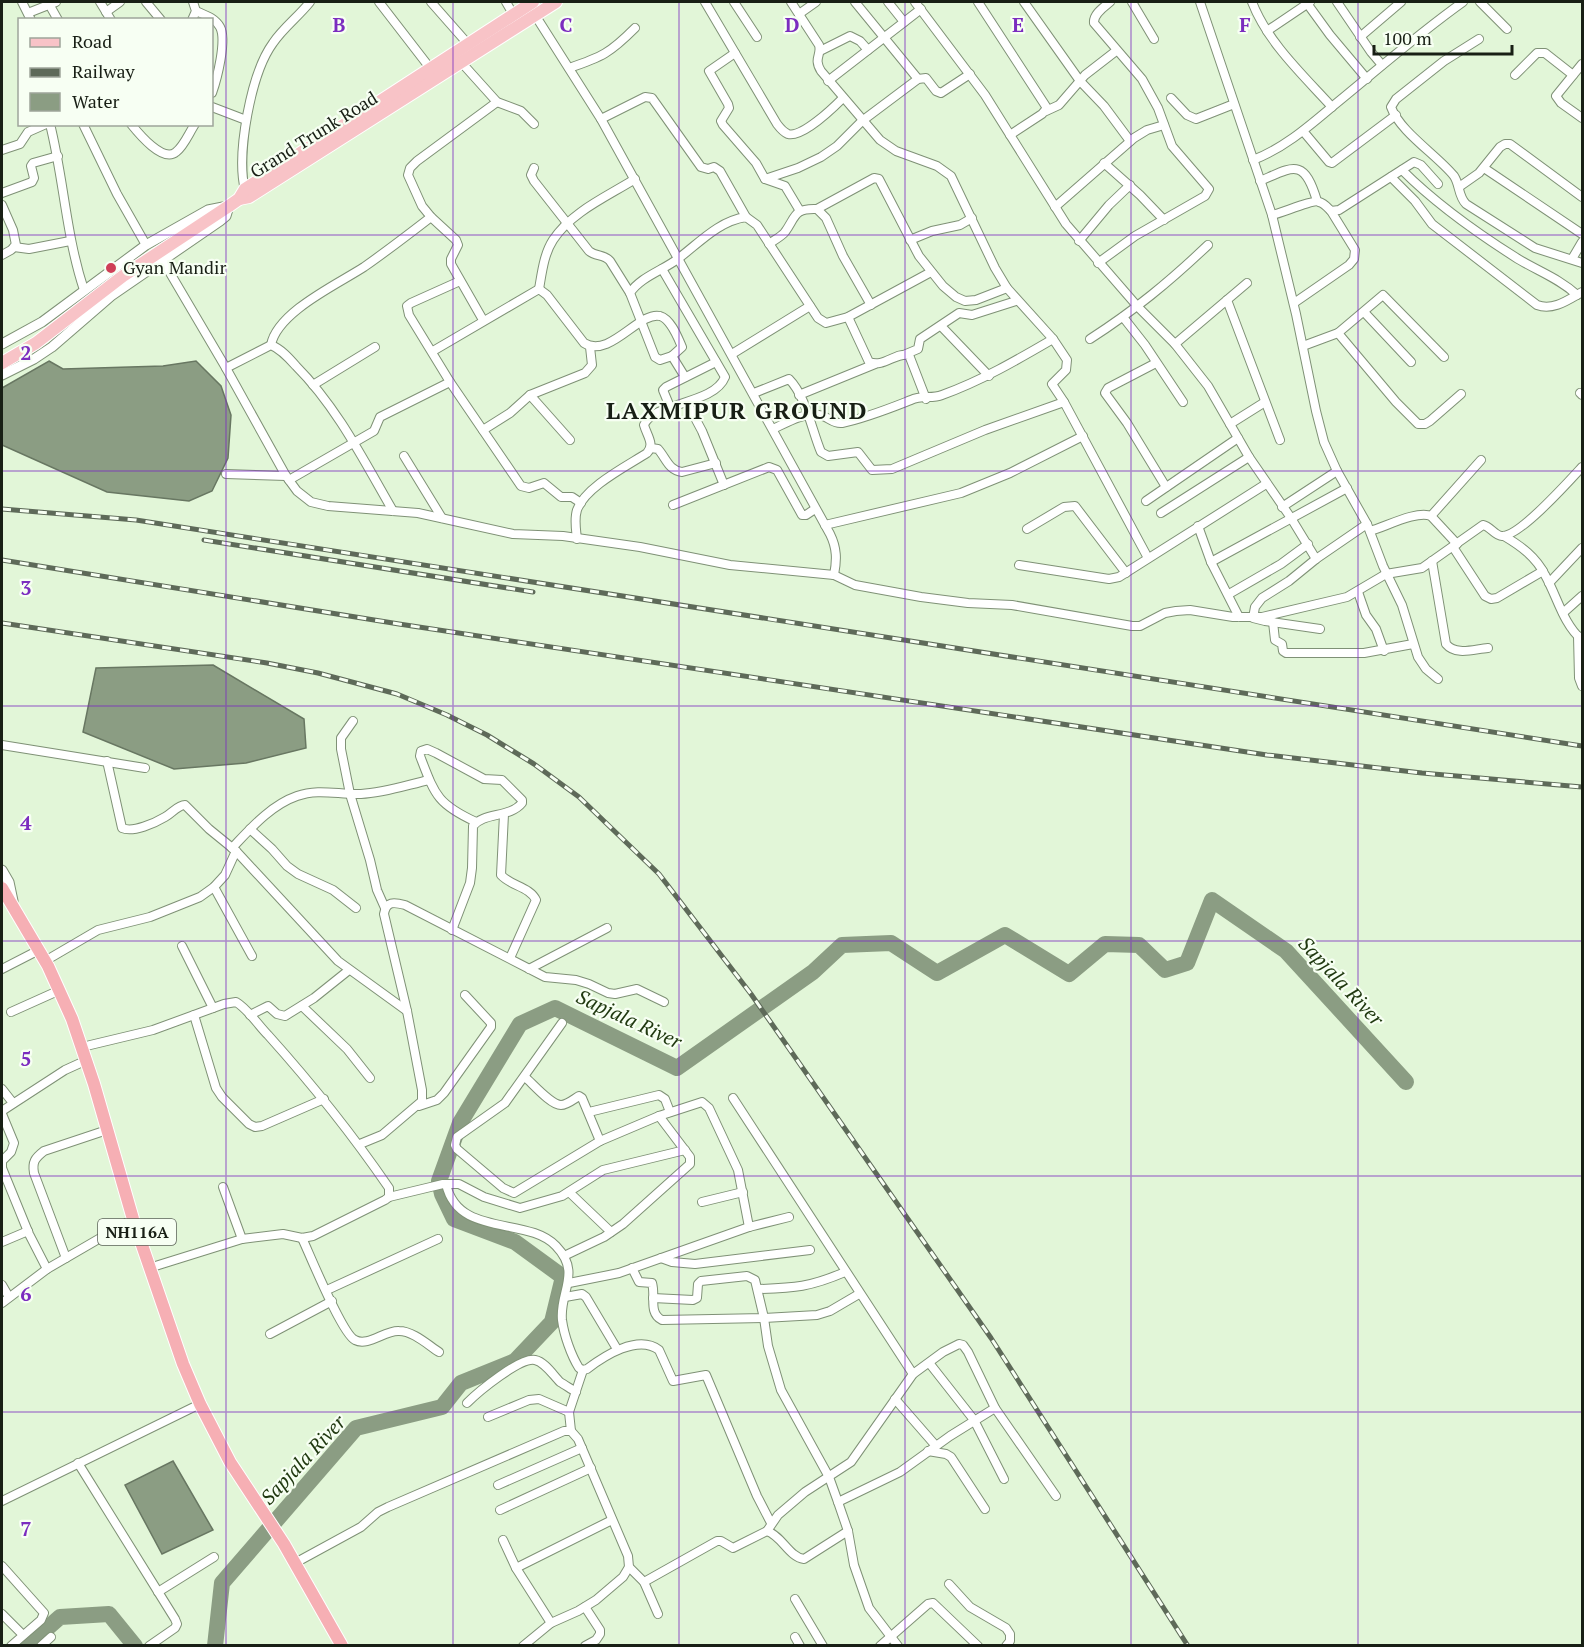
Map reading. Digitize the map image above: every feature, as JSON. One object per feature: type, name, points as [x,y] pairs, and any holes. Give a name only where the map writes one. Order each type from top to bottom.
[{"type":"highway","name":"NH116A","points":[[2,888],[60,990],[87,1060],[149,1268],[183,1364],[200,1404],[230,1462],[284,1544],[342,1646]]},
{"type":"main road","name":"Grand Trunk Road","points":[[241,198],[513,14],[531,5],[556,2]]},
{"type":"main road","name":"Grand Trunk Road","points":[[241,198],[461,62],[531,5]]},
{"type":"main road","points":[[2,363],[36,343],[123,276],[241,198]]},
{"type":"street","points":[[22,2],[29,16],[52,3],[57,18]]},
{"type":"street","points":[[100,2],[108,16],[120,2]]},
{"type":"street","points":[[146,2],[159,18]]},
{"type":"street","points":[[193,2],[196,11],[193,18]]},
{"type":"street","points":[[2,375],[43,353],[111,296],[220,221],[241,198],[246,120],[260,69],[274,41],[310,2]]},
{"type":"street","points":[[379,2],[430,68]]},
{"type":"street","points":[[431,2],[468,44]]},
{"type":"street","points":[[506,2],[513,14]]},
{"type":"street","points":[[705,2],[777,124],[785,133],[791,135],[798,132],[829,112],[843,98]]},
{"type":"street","points":[[734,2],[757,37]]},
{"type":"street","points":[[791,2],[819,45],[817,62],[828,81],[862,121],[880,140],[896,151],[945,170],[951,176],[1007,288],[1016,301],[1053,339],[1067,360],[1066,370],[1052,384],[1083,436],[1148,558]]},
{"type":"street","points":[[799,15],[816,2]]},
{"type":"street","points":[[855,2],[918,79]]},
{"type":"street","points":[[888,2],[904,22]]},
{"type":"street","points":[[915,2],[970,74],[1055,207],[1079,240],[1138,307],[1175,344],[1208,386],[1249,457],[1316,559]]},
{"type":"street","points":[[978,2],[1046,104],[1046,111]]},
{"type":"street","points":[[1024,2],[1080,81],[1104,106],[1130,141]]},
{"type":"street","points":[[1098,263],[1135,236],[1205,196],[1209,189],[1204,180],[1176,151],[1158,108],[1142,79],[1094,23],[1093,18],[1096,14],[1110,2]]},
{"type":"street","points":[[1132,2],[1154,39]]},
{"type":"street","points":[[1200,2],[1272,215],[1324,442],[1368,528],[1386,574],[1402,604],[1418,657],[1426,669],[1438,679]]},
{"type":"street","points":[[1252,2],[1267,31],[1332,107]]},
{"type":"street","points":[[1267,31],[1308,2],[1330,35],[1367,79]]},
{"type":"street","points":[[1385,2],[1392,9]]},
{"type":"street","points":[[1360,37],[1401,2]]},
{"type":"street","points":[[1253,160],[1304,131],[1462,2]]},
{"type":"street","points":[[1480,2],[1507,29]]},
{"type":"street","points":[[1341,3],[1360,37],[1382,65]]},
{"type":"street","points":[[531,5],[635,179],[825,525],[836,546],[837,562],[834,575]]},
{"type":"street","points":[[828,81],[921,9]]},
{"type":"street","points":[[196,11],[209,18]]},
{"type":"street","points":[[213,20],[220,27],[223,36],[213,90]]},
{"type":"street","points":[[569,68],[601,57],[616,47],[635,28]]},
{"type":"street","points":[[820,51],[850,36],[860,41],[868,50]]},
{"type":"street","points":[[1479,39],[1427,74],[1396,99],[1391,107],[1427,150],[1448,168],[1458,182],[1460,197],[1466,204],[1520,241],[1534,248],[1582,263]]},
{"type":"street","points":[[1010,135],[1059,105],[1084,75],[1116,51]]},
{"type":"street","points":[[1515,75],[1537,53],[1541,52],[1573,75]]},
{"type":"street","points":[[735,53],[711,68],[709,74],[728,104],[729,108],[722,117],[723,125],[756,163],[765,178],[785,186],[800,211]]},
{"type":"street","points":[[461,62],[497,102],[521,111],[534,124]]},
{"type":"street","points":[[1582,64],[1556,96],[1561,103],[1582,118]]},
{"type":"street","points":[[765,178],[798,168],[822,157],[837,146],[862,121],[918,79],[926,78],[936,91],[941,93],[970,74]]},
{"type":"street","points":[[601,119],[645,97],[652,98],[701,167],[708,170],[714,167],[720,171],[746,217],[757,225],[818,318],[826,323],[848,317],[931,272]]},
{"type":"street","points":[[1171,98],[1187,115],[1196,119],[1234,104]]},
{"type":"street","points":[[483,320],[451,264],[458,245],[456,240],[431,217],[410,183],[408,174],[410,168],[497,102]]},
{"type":"street","points":[[213,107],[246,120]]},
{"type":"street","points":[[1304,131],[1332,163],[1396,115]]},
{"type":"street","points":[[1055,207],[1130,141],[1147,130],[1164,125]]},
{"type":"street","points":[[2,150],[20,144],[28,132],[43,126]]},
{"type":"street","points":[[49,126],[58,156],[70,241],[84,290]]},
{"type":"street","points":[[84,126],[117,194],[146,245]]},
{"type":"street","points":[[133,126],[153,147],[168,155],[178,151],[194,126]]},
{"type":"street","points":[[1459,187],[1484,168],[1500,147],[1510,144],[1582,197]]},
{"type":"street","points":[[2,193],[32,182],[33,163],[58,156]]},
{"type":"street","points":[[1331,211],[1339,210],[1417,162],[1438,184]]},
{"type":"street","points":[[1104,163],[1164,220]]},
{"type":"street","points":[[534,168],[531,175],[534,181],[589,251],[593,254],[607,256],[630,293],[641,323],[655,357],[660,360],[672,356],[682,347],[667,320],[660,316],[641,323],[602,346],[590,347],[584,343],[547,295],[539,289]]},
{"type":"street","points":[[1484,168],[1582,234]]},
{"type":"street","points":[[1260,181],[1288,169],[1299,169],[1311,185],[1317,201],[1331,211],[1354,250],[1354,259],[1349,265],[1294,303]]},
{"type":"street","points":[[1402,170],[1447,211],[1515,257],[1580,293]]},
{"type":"street","points":[[1391,177],[1415,201],[1432,224],[1527,299],[1545,308],[1561,304],[1580,293]]},
{"type":"street","points":[[769,243],[782,235],[793,216],[800,211],[817,209],[874,178],[879,178],[910,240],[931,272],[956,297],[965,301],[976,300],[1007,288]]},
{"type":"street","points":[[539,289],[542,268],[552,241],[569,223],[635,179]]},
{"type":"street","points":[[1079,240],[1109,205],[1130,186]]},
{"type":"street","points":[[2,344],[42,322],[146,245],[208,210],[241,198]]},
{"type":"street","points":[[1272,215],[1317,201]]},
{"type":"street","points":[[2,205],[13,230],[15,248]]},
{"type":"street","points":[[817,209],[826,218],[843,256],[871,305]]},
{"type":"street","points":[[271,345],[272,339],[283,323],[297,311],[322,292],[364,267],[431,217]]},
{"type":"street","points":[[630,293],[636,286],[679,258],[715,230],[746,217]]},
{"type":"street","points":[[910,240],[942,228],[960,225],[972,218]]},
{"type":"street","points":[[2,255],[15,248],[29,249],[70,241]]},
{"type":"street","points":[[1572,259],[1582,242]]},
{"type":"street","points":[[1090,339],[1166,285],[1208,245]]},
{"type":"street","points":[[163,261],[288,478],[297,491],[311,502],[328,506],[418,513],[513,534],[578,539],[640,548],[730,566],[834,575],[855,585],[921,597],[960,603],[1012,605],[1132,626],[1140,626],[1165,613],[1190,610],[1320,629]]},
{"type":"street","points":[[578,539],[576,511],[581,503],[601,484],[651,448],[652,443],[644,425],[646,420],[670,407],[687,403],[723,383],[724,373],[666,267]]},
{"type":"street","points":[[460,281],[407,306],[409,315],[450,382],[521,486],[529,488],[544,483],[561,497],[572,497],[581,503]]},
{"type":"street","points":[[1175,344],[1247,283]]},
{"type":"street","points":[[433,351],[539,289]]},
{"type":"street","points":[[1303,346],[1338,333],[1383,296],[1443,357]]},
{"type":"street","points":[[1227,300],[1280,440]]},
{"type":"street","points":[[799,395],[916,350],[920,339],[959,313],[972,315],[1016,301]]},
{"type":"street","points":[[732,354],[810,306]]},
{"type":"street","points":[[1364,312],[1411,362]]},
{"type":"street","points":[[848,317],[865,357],[869,362],[875,364]]},
{"type":"street","points":[[1124,317],[1183,402]]},
{"type":"street","points":[[941,326],[988,375]]},
{"type":"street","points":[[1338,333],[1396,402],[1418,424],[1430,421],[1461,394]]},
{"type":"street","points":[[773,429],[808,415],[818,414],[838,424],[893,408],[917,398],[926,399],[942,395],[988,375],[1053,339]]},
{"type":"street","points":[[226,368],[271,345]]},
{"type":"street","points":[[271,345],[287,357],[314,385],[337,416],[393,511]]},
{"type":"street","points":[[314,385],[375,347]]},
{"type":"street","points":[[483,430],[530,395],[585,373],[592,365],[590,347]]},
{"type":"street","points":[[906,354],[912,359],[926,399]]},
{"type":"street","points":[[672,356],[685,377]]},
{"type":"street","points":[[670,407],[663,390],[666,387],[716,362]]},
{"type":"street","points":[[1156,363],[1108,388],[1105,393],[1127,423],[1166,488]]},
{"type":"street","points":[[754,393],[789,379],[808,415],[821,452],[824,455],[858,452],[869,469],[874,470],[898,466],[985,430],[1064,402]]},
{"type":"street","points":[[226,474],[288,478],[374,431],[380,417],[450,382]]},
{"type":"street","points":[[530,395],[570,440]]},
{"type":"street","points":[[1230,424],[1265,402]]},
{"type":"street","points":[[687,403],[724,485]]},
{"type":"street","points":[[825,525],[961,493],[1010,473],[1083,436]]},
{"type":"street","points":[[1146,501],[1238,438]]},
{"type":"street","points":[[651,448],[658,449],[676,471],[682,472],[716,463]]},
{"type":"street","points":[[404,456],[442,518]]},
{"type":"street","points":[[1161,513],[1249,457]]},
{"type":"street","points":[[1431,516],[1481,460]]},
{"type":"street","points":[[1504,536],[1537,513],[1582,466]]},
{"type":"street","points":[[673,505],[773,467],[802,514],[815,509]]},
{"type":"street","points":[[1282,507],[1337,471]]},
{"type":"street","points":[[1019,565],[1109,579],[1126,573],[1266,484]]},
{"type":"street","points":[[1211,562],[1347,488]]},
{"type":"street","points":[[1027,529],[1064,507],[1075,506],[1126,573]]},
{"type":"street","points":[[1253,618],[1255,607],[1262,598],[1289,581],[1316,559],[1368,528],[1417,515],[1431,516],[1455,546],[1485,596],[1491,599],[1497,598],[1543,571]]},
{"type":"street","points":[[1253,618],[1333,600],[1358,592],[1386,574],[1422,568],[1483,525],[1488,526],[1499,536],[1504,536],[1532,556],[1543,571],[1563,613],[1580,638],[1579,678],[1582,686]]},
{"type":"street","points":[[1197,526],[1211,562],[1239,617]]},
{"type":"street","points":[[1228,594],[1281,564],[1308,544]]},
{"type":"street","points":[[1549,583],[1582,548]]},
{"type":"street","points":[[1432,561],[1446,644],[1450,650],[1457,651],[1488,648]]},
{"type":"street","points":[[1358,592],[1366,615],[1376,629],[1384,651]]},
{"type":"street","points":[[1563,613],[1582,596]]},
{"type":"street","points":[[1273,622],[1275,640],[1282,644],[1283,651],[1286,653],[1340,654],[1384,651],[1413,644]]},
{"type":"street","points":[[353,721],[341,738],[341,749],[350,794],[377,890],[385,908],[384,914],[422,1090],[422,1101],[419,1106]]},
{"type":"street","points":[[2,745],[145,768]]},
{"type":"street","points":[[452,930],[470,884],[473,826],[476,822],[517,808],[522,803],[519,796],[506,783],[498,779],[484,779],[436,753],[423,750],[420,756],[435,793],[451,810],[476,822]]},
{"type":"street","points":[[107,762],[120,825],[125,830],[164,818],[183,804],[208,829],[234,850],[349,970],[406,1011]]},
{"type":"street","points":[[2,969],[42,955],[98,930],[169,911],[200,897],[225,875],[234,850],[250,830],[274,808],[295,796],[315,791],[350,794],[376,792],[429,780]]},
{"type":"street","points":[[504,813],[501,875],[533,894],[536,900],[510,958]]},
{"type":"street","points":[[250,830],[287,866],[298,874],[333,890],[356,908]]},
{"type":"street","points":[[2,870],[9,882],[8,901]]},
{"type":"street","points":[[214,887],[252,956]]},
{"type":"street","points":[[385,908],[394,902],[405,905],[545,977],[576,980],[615,994],[637,990],[664,1002]]},
{"type":"street","points":[[529,969],[607,928]]},
{"type":"street","points":[[182,946],[213,1008]]},
{"type":"street","points":[[250,1016],[268,1006],[277,1014],[285,1016],[302,1006],[349,970]]},
{"type":"street","points":[[11,1012],[60,990]]},
{"type":"street","points":[[360,1144],[382,1135],[419,1106],[437,1100],[444,1094],[491,1027],[489,1020],[465,995]]},
{"type":"street","points":[[82,1047],[153,1030],[236,1002],[324,1099],[360,1144],[389,1188],[388,1197]]},
{"type":"street","points":[[302,1006],[347,1048],[370,1078]]},
{"type":"street","points":[[194,1015],[216,1088],[249,1124],[255,1127],[262,1126],[324,1099]]},
{"type":"street","points":[[562,1023],[525,1077],[500,1107],[457,1137],[454,1145],[457,1149],[503,1188],[514,1193],[600,1141],[670,1112],[698,1102],[705,1103],[730,1150],[743,1192],[749,1227]]},
{"type":"street","points":[[47,1269],[28,1231],[2,1168],[2,1161],[11,1152],[14,1143],[2,1112],[65,1070],[87,1060]]},
{"type":"street","points":[[525,1077],[552,1102],[559,1105],[564,1105],[579,1096],[582,1098],[600,1141]]},
{"type":"street","points":[[2,1089],[13,1103]]},
{"type":"street","points":[[589,1112],[658,1095],[665,1099],[670,1112]]},
{"type":"street","points":[[733,1098],[913,1374]]},
{"type":"street","points":[[564,1256],[611,1232],[639,1212],[687,1168],[691,1160],[660,1116]]},
{"type":"street","points":[[66,1258],[33,1165],[44,1151],[107,1130]]},
{"type":"street","points":[[149,1268],[242,1239],[283,1234],[302,1238],[324,1231],[388,1197],[442,1185],[459,1184],[484,1197],[520,1208],[562,1196],[603,1170],[685,1150]]},
{"type":"street","points":[[442,1185],[459,1209],[498,1226],[545,1236],[558,1247],[568,1264],[569,1283],[562,1319],[576,1362],[583,1370]]},
{"type":"street","points":[[223,1187],[242,1239]]},
{"type":"street","points":[[569,1192],[611,1232]]},
{"type":"street","points":[[702,1202],[743,1192]]},
{"type":"street","points":[[569,1283],[632,1268],[749,1227],[789,1217]]},
{"type":"street","points":[[2,1303],[47,1269],[133,1219]]},
{"type":"street","points":[[2,1242],[28,1231]]},
{"type":"street","points":[[302,1238],[348,1334],[354,1340],[362,1342],[398,1330],[439,1352]]},
{"type":"street","points":[[327,1290],[438,1239]]},
{"type":"street","points":[[661,1258],[672,1262],[695,1264],[810,1250]]},
{"type":"street","points":[[632,1268],[639,1282],[652,1283],[653,1311],[662,1320],[817,1315],[831,1311],[859,1294]]},
{"type":"street","points":[[758,1289],[817,1284],[845,1272]]},
{"type":"street","points":[[653,1298],[695,1300],[698,1296],[698,1284],[701,1281],[747,1276],[755,1280],[768,1346],[782,1390],[829,1477],[848,1532],[854,1565],[869,1608],[898,1646]]},
{"type":"street","points":[[2,1285],[9,1298]]},
{"type":"street","points":[[565,1297],[582,1294],[586,1297],[617,1349]]},
{"type":"street","points":[[270,1334],[332,1301]]},
{"type":"street","points":[[644,1581],[717,1541],[733,1548],[767,1532],[778,1515],[805,1492],[851,1462],[913,1374],[954,1346],[963,1345],[968,1352],[995,1408],[1056,1496]]},
{"type":"street","points":[[523,1646],[531,1642],[551,1623],[585,1607],[623,1577],[629,1568],[628,1556],[591,1468],[571,1431],[569,1412],[583,1370],[617,1349],[631,1346],[655,1347],[662,1355],[673,1381],[706,1375],[750,1480],[771,1523]]},
{"type":"street","points":[[467,1403],[491,1382],[527,1361],[534,1360],[541,1363],[576,1392]]},
{"type":"street","points":[[930,1364],[974,1420],[986,1439],[1004,1479]]},
{"type":"street","points":[[488,1417],[529,1400],[538,1399],[569,1412]]},
{"type":"street","points":[[895,1399],[936,1446]]},
{"type":"street","points":[[2,1501],[200,1404]]},
{"type":"street","points":[[838,1502],[887,1480],[995,1408]]},
{"type":"street","points":[[295,1563],[354,1532],[378,1512],[388,1507],[564,1431],[571,1431]]},
{"type":"street","points":[[498,1485],[582,1448]]},
{"type":"street","points":[[928,1451],[951,1456],[985,1509]]},
{"type":"street","points":[[78,1463],[177,1624],[149,1646]]},
{"type":"street","points":[[500,1510],[591,1468]]},
{"type":"street","points":[[516,1569],[612,1520]]},
{"type":"street","points":[[767,1532],[777,1536],[796,1557],[804,1558],[848,1532]]},
{"type":"street","points":[[503,1540],[516,1569],[551,1623]]},
{"type":"street","points":[[158,1592],[214,1557]]},
{"type":"street","points":[[2,1566],[44,1613],[41,1620],[11,1646]]},
{"type":"street","points":[[629,1568],[644,1581],[658,1614]]},
{"type":"street","points":[[948,1584],[970,1607],[1006,1628],[1010,1634],[1010,1641],[1006,1646]]},
{"type":"street","points":[[795,1599],[823,1646]]},
{"type":"street","points":[[880,1646],[933,1602],[978,1646]]},
{"type":"street","points":[[585,1607],[600,1634],[596,1640],[585,1646]]},
{"type":"street","points":[[2,1614],[23,1635]]},
{"type":"street","points":[[795,1636],[800,1646]]},
{"type":"street","points":[[41,1646],[51,1637]]},
{"type":"water","points":[[49,361],[63,369],[163,366],[196,361],[221,386],[231,415],[228,458],[212,491],[189,501],[107,492],[2,445],[2,388]]},
{"type":"water","points":[[213,665],[304,719],[306,748],[246,763],[174,769],[83,732],[96,668]]},
{"type":"water","points":[[173,1461],[213,1530],[162,1554],[125,1485]]},
{"type":"waterway","name":"Sapjala River","points":[[215,1646],[222,1583],[356,1428],[442,1407],[461,1383],[515,1361],[552,1322],[563,1277],[515,1242],[454,1219],[442,1194],[439,1181],[460,1123],[520,1024],[555,1008],[677,1068],[813,972],[842,945],[891,943],[937,973],[1005,935],[1069,974],[1105,944],[1139,945],[1165,970],[1187,963],[1212,900],[1286,951],[1406,1082]]},
{"type":"waterway","name":"Sapjala River","points":[[27,1646],[60,1617],[109,1614],[135,1646]]},
{"type":"railway","points":[[2,509],[136,520],[1582,746]]},
{"type":"railway","points":[[204,540],[533,592]]},
{"type":"railway","points":[[2,560],[399,624],[1267,755],[1422,773],[1582,787]]},
{"type":"railway","points":[[2,623],[267,663],[318,673],[397,694],[487,735],[534,764],[579,797],[659,874],[751,994],[991,1338],[1188,1646]]},
{"type":"place","name":"Gyan Mandir","points":[[111,268]]},
{"type":"district","name":"LAXMIPUR GROUND","points":[[737,411]]}]
